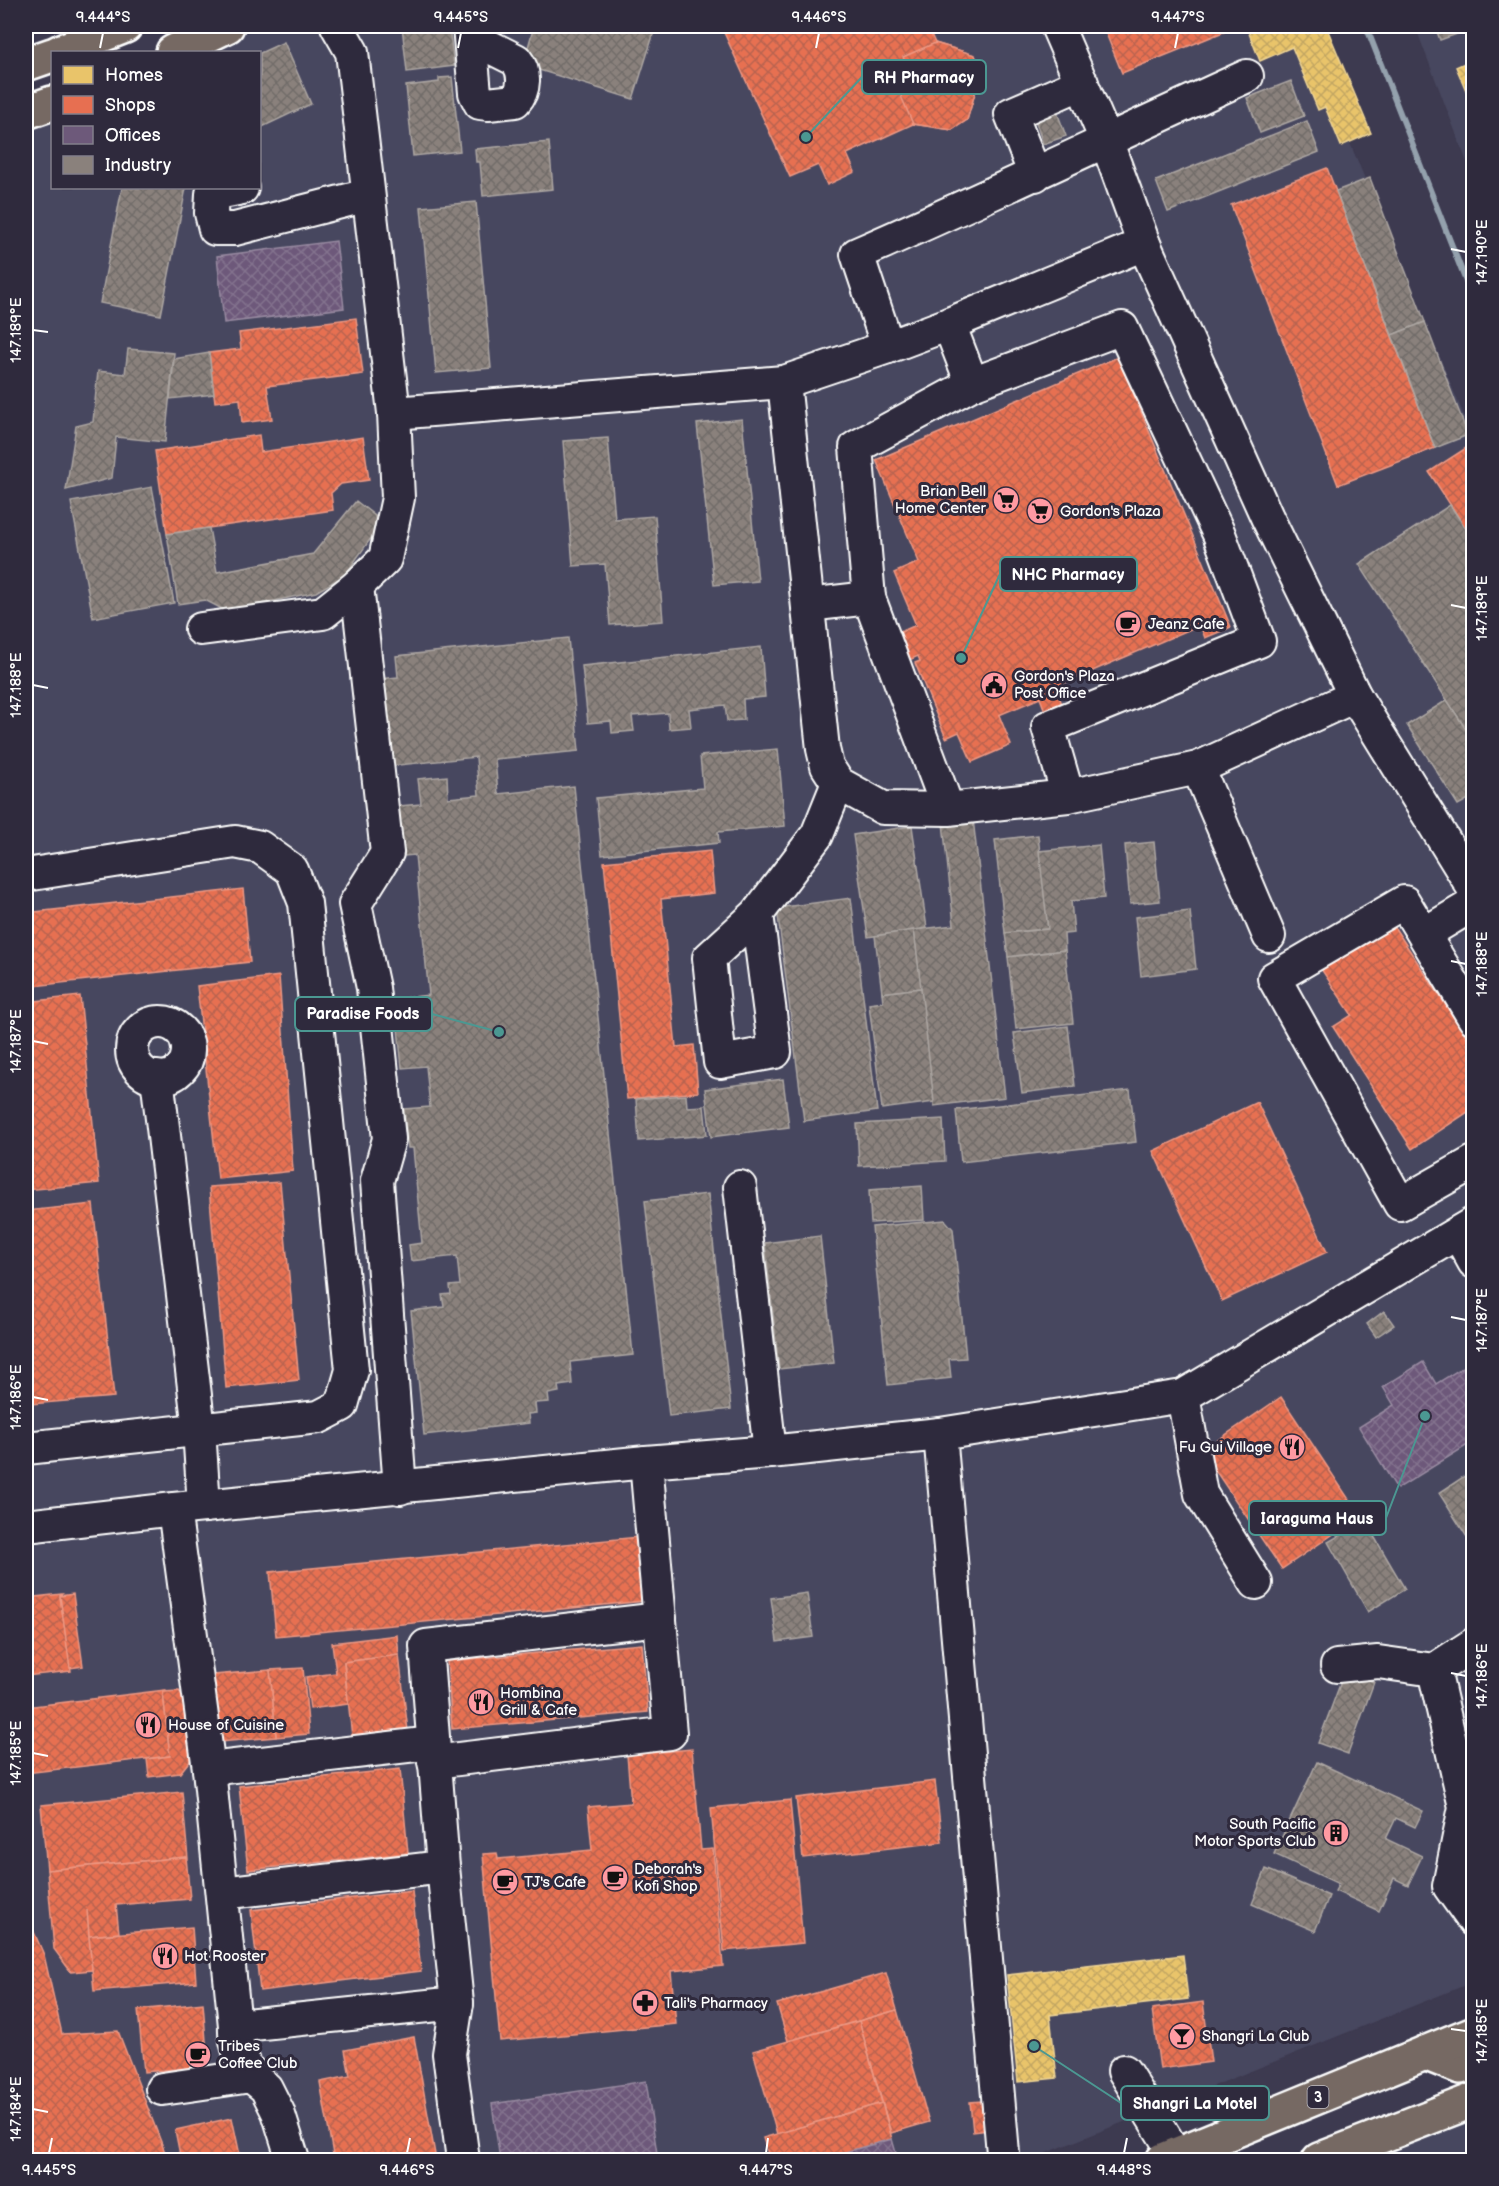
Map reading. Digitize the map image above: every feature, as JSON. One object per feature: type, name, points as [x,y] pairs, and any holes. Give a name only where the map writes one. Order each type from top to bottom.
[{"type":"main road","points":[[61,51],[124,26]]},
{"type":"main road","points":[[175,51],[227,26]]},
{"type":"main road","points":[[26,64],[51,55]]},
{"type":"main road","points":[[26,112],[51,103]]},
{"type":"main road","name":"3","points":[[1170,2158],[1473,2033]]},
{"type":"main road","points":[[1425,2053],[1460,2067],[1473,2061]]},
{"type":"main road","points":[[1320,2160],[1359,2153],[1473,2100]]},
{"type":"street","points":[[201,629],[323,613],[357,586],[385,559],[395,519],[398,498],[394,413],[369,195],[352,52],[337,26]]},
{"type":"street","points":[[1057,26],[1106,140],[1144,244],[1267,517],[1355,696],[1473,889]]},
{"type":"street","points":[[888,347],[857,254],[1035,175],[1247,76]]},
{"type":"street","points":[[1035,175],[1011,114],[1082,83]]},
{"type":"street","points":[[237,189],[212,194],[211,213],[214,229],[235,229],[369,195]]},
{"type":"street","points":[[394,413],[784,382],[949,324],[1144,244]]},
{"type":"street","points":[[949,324],[972,384]]},
{"type":"street","points":[[948,809],[869,598],[856,447],[972,384],[1122,328],[1219,534],[1259,641],[1048,727],[1068,796]]},
{"type":"street","points":[[784,382],[826,766],[838,783],[883,808],[948,809],[1068,796],[1198,768],[1355,696]]},
{"type":"street","points":[[1219,534],[1267,517]]},
{"type":"street","points":[[357,586],[387,853],[356,904],[373,988],[389,1139],[377,1181],[400,1488]]},
{"type":"street","points":[[808,605],[869,598]]},
{"type":"street","points":[[1198,768],[1269,936]]},
{"type":"street","points":[[757,914],[817,835],[838,783]]},
{"type":"street","points":[[26,875],[234,842],[260,847],[292,870],[305,903],[352,1370],[342,1405],[319,1417],[26,1448]]},
{"type":"street","points":[[1473,1018],[1404,902],[1274,978],[1400,1204],[1473,1162]]},
{"type":"street","points":[[1424,934],[1473,904]]},
{"type":"street","points":[[157,1077],[199,1429],[204,1506]]},
{"type":"street","points":[[740,1187],[770,1452]]},
{"type":"street","points":[[26,1526],[174,1509],[940,1434],[1183,1396],[1466,1228],[1473,1262]]},
{"type":"street","points":[[1183,1396],[1201,1494],[1256,1583]]},
{"type":"street","points":[[940,1434],[1003,2153]]},
{"type":"street","points":[[209,1769],[670,1733],[646,1462]]},
{"type":"street","points":[[174,1509],[209,1769],[235,2038],[240,2056],[251,2076],[266,2088],[278,2112],[293,2160]]},
{"type":"street","points":[[463,2160],[449,2054],[457,2003],[443,1867],[426,1646],[660,1619]]},
{"type":"street","points":[[1337,1666],[1378,1662],[1434,1670],[1473,1644]]},
{"type":"street","points":[[1434,1670],[1465,1807],[1449,1886],[1473,1921]]},
{"type":"street","points":[[222,1893],[443,1867]]},
{"type":"street","points":[[235,2026],[457,2003]]},
{"type":"street","points":[[1124,2071],[1170,2158]]},
{"type":"street","points":[[162,2089],[251,2076]]},
{"type":"shaded area","points":[[250,26],[1301,26],[1473,437],[1473,1982],[1029,2160],[26,2160],[26,128],[51,117],[51,189],[261,189],[261,51],[205,51]]},
{"type":"shaded area","points":[[1415,26],[1473,26],[1473,178]]},
{"type":"shaded area","points":[[1473,2117],[1473,2160],[1365,2160]]},
{"type":"building: Homes","points":[[1261,26],[1326,26],[1371,133],[1341,146],[1325,107],[1318,110],[1292,47],[1260,61],[1248,31]]},
{"type":"building: Homes","points":[[1474,59],[1474,109],[1456,67]]},
{"type":"building: Homes","points":[[1183,1955],[1188,1999],[1050,2015],[1057,2078],[1018,2082],[1007,1975]]},
{"type":"building: Shops","points":[[721,26],[927,26],[935,43],[975,55],[981,73],[967,120],[952,130],[913,124],[847,154],[855,172],[827,185],[818,165],[790,177]]},
{"type":"building: Shops","points":[[1103,26],[1238,26],[1122,73]]},
{"type":"building: Shops","points":[[935,43],[975,55],[981,73],[967,120],[952,130],[913,124],[892,75],[908,68],[903,57]]},
{"type":"building: Shops","points":[[1327,168],[1435,448],[1338,485],[1231,205]]},
{"type":"building: Shops","points":[[356,318],[363,374],[267,386],[272,419],[242,423],[240,399],[215,402],[209,353],[241,349],[239,333]]},
{"type":"building: Shops","name":"Gordon's Plaza","points":[[1118,357],[1231,627],[1205,638],[1200,625],[1055,687],[1065,711],[1048,719],[1040,698],[999,715],[1011,745],[972,762],[959,732],[946,738],[915,663],[920,661],[918,656],[907,661],[896,634],[916,625],[894,573],[919,562],[876,460]]},
{"type":"building: Shops","points":[[259,435],[261,452],[363,437],[369,480],[341,484],[331,493],[333,510],[167,534],[155,451]]},
{"type":"building: Shops","points":[[1474,443],[1474,541],[1429,472]]},
{"type":"building: Shops","points":[[710,851],[714,893],[661,899],[676,1047],[694,1045],[698,1092],[627,1099],[604,862]]},
{"type":"building: Shops","points":[[243,889],[250,962],[34,986],[26,913]]},
{"type":"building: Shops","points":[[1387,916],[1474,1048],[1474,1108],[1412,1149],[1333,1027],[1352,1015],[1317,963]]},
{"type":"building: Shops","points":[[279,976],[293,1171],[218,1179],[197,986]]},
{"type":"building: Shops","points":[[80,996],[99,1183],[26,1190],[26,1002]]},
{"type":"building: Shops","points":[[1257,1102],[1327,1252],[1222,1301],[1153,1151]]},
{"type":"building: Shops","points":[[280,1182],[299,1380],[226,1388],[209,1187]]},
{"type":"building: Shops","points":[[93,1204],[114,1397],[31,1404],[26,1348],[26,1211]]},
{"type":"building: Shops","points":[[1281,1397],[1360,1516],[1282,1569],[1202,1451]]},
{"type":"building: Shops","points":[[639,1537],[645,1601],[276,1636],[270,1572]]},
{"type":"building: Shops","points":[[29,1582],[31,1598],[26,1598],[26,1583]]},
{"type":"building: Shops","points":[[62,1594],[60,1596],[71,1671],[26,1676],[26,1598]]},
{"type":"building: Shops","points":[[73,1594],[83,1666],[70,1668],[60,1596]]},
{"type":"building: Shops","points":[[397,1635],[399,1655],[344,1662],[348,1704],[310,1709],[306,1677],[336,1673],[332,1643]]},
{"type":"building: Shops","points":[[642,1644],[648,1712],[452,1729],[447,1661]]},
{"type":"building: Shops","points":[[399,1655],[408,1731],[352,1737],[344,1662]]},
{"type":"building: Shops","points":[[303,1668],[309,1734],[276,1737],[270,1670]]},
{"type":"building: Shops","points":[[270,1670],[276,1737],[219,1742],[214,1675]]},
{"type":"building: Shops","points":[[165,1690],[163,1692],[170,1756],[26,1773],[26,1707]]},
{"type":"building: Shops","points":[[179,1691],[184,1697],[191,1759],[180,1773],[149,1777],[147,1759],[170,1756],[163,1692]]},
{"type":"building: Shops","points":[[692,1749],[701,1850],[713,1849],[723,1966],[671,1971],[676,2024],[500,2041],[483,1854],[497,1853],[498,1859],[592,1850],[588,1807],[631,1803],[627,1755]]},
{"type":"building: Shops","points":[[400,1769],[408,1853],[248,1870],[239,1786]]},
{"type":"building: Shops","points":[[935,1781],[942,1842],[803,1858],[796,1798]]},
{"type":"building: Shops","points":[[182,1792],[188,1859],[186,1857],[47,1870],[41,1805]]},
{"type":"building: Shops","points":[[790,1800],[803,1943],[724,1951],[711,1808]]},
{"type":"building: Shops","points":[[186,1857],[190,1899],[116,1905],[119,1933],[89,1936],[92,1970],[71,1972],[54,1949],[47,1870]]},
{"type":"building: Shops","points":[[412,1891],[421,1971],[260,1991],[251,1910]]},
{"type":"building: Shops","points":[[26,1914],[44,1955],[62,2034],[118,2031],[168,2160],[26,2160]]},
{"type":"building: Shops","points":[[192,1927],[196,1982],[94,1991],[89,1936]]},
{"type":"building: Shops","points":[[886,1973],[897,2010],[788,2041],[777,2004]]},
{"type":"building: Shops","name":"Shangri La Club","points":[[1203,2002],[1211,2062],[1160,2069],[1152,2009]]},
{"type":"building: Shops","points":[[203,2003],[208,2066],[144,2072],[138,2010]]},
{"type":"building: Shops","points":[[897,2010],[929,2122],[891,2133],[859,2021]]},
{"type":"building: Shops","points":[[859,2021],[882,2103],[777,2134],[753,2051]]},
{"type":"building: Shops","points":[[414,2037],[436,2160],[334,2160],[320,2082],[350,2076],[345,2050]]},
{"type":"building: Shops","points":[[995,2100],[997,2129],[973,2132],[970,2102]]},
{"type":"building: Shops","points":[[882,2103],[892,2139],[817,2160],[770,2160],[763,2138]]},
{"type":"building: Shops","points":[[232,2118],[241,2160],[181,2160],[175,2130]]},
{"type":"building: Offices","points":[[336,241],[344,308],[224,323],[217,256]]},
{"type":"building: Offices","points":[[1423,1362],[1436,1384],[1468,1364],[1474,1372],[1474,1441],[1397,1489],[1359,1427],[1394,1405],[1383,1387]]},
{"type":"building: Offices","points":[[646,2081],[658,2160],[500,2160],[492,2104]]},
{"type":"building: Offices","points":[[892,2139],[898,2160],[817,2160]]},
{"type":"building: Industry","points":[[402,26],[449,26],[454,66],[407,72]]},
{"type":"building: Industry","points":[[534,26],[656,26],[633,99],[523,65]]},
{"type":"building: Industry","points":[[1435,26],[1474,26],[1474,28],[1440,40]]},
{"type":"building: Industry","points":[[284,42],[311,104],[261,128],[261,53]]},
{"type":"building: Industry","points":[[452,77],[460,151],[413,156],[406,86],[439,82],[439,78]]},
{"type":"building: Industry","points":[[1291,81],[1304,116],[1260,133],[1247,98]]},
{"type":"building: Industry","points":[[1057,112],[1066,136],[1043,144],[1035,119]]},
{"type":"building: Industry","points":[[1307,121],[1319,152],[1168,212],[1156,181]]},
{"type":"building: Industry","points":[[549,142],[553,189],[483,196],[480,162],[476,162],[475,149]]},
{"type":"building: Industry","points":[[1370,178],[1425,322],[1392,335],[1336,191]]},
{"type":"building: Industry","points":[[122,189],[186,189],[161,315],[100,303]]},
{"type":"building: Industry","points":[[476,202],[491,368],[436,373],[421,207]]},
{"type":"building: Industry","points":[[1425,322],[1468,435],[1435,448],[1392,335]]},
{"type":"building: Industry","points":[[128,349],[174,353],[165,442],[116,437],[112,478],[66,490],[76,426],[93,422],[98,371],[125,374]]},
{"type":"building: Industry","points":[[209,353],[214,394],[170,399],[174,359]]},
{"type":"building: Industry","points":[[742,419],[758,581],[714,585],[697,424]]},
{"type":"building: Industry","points":[[608,438],[615,519],[655,516],[663,621],[610,625],[605,564],[573,566],[563,441]]},
{"type":"building: Industry","points":[[152,487],[174,603],[93,618],[71,502]]},
{"type":"building: Industry","points":[[356,501],[375,516],[376,531],[345,575],[316,592],[226,611],[205,600],[178,604],[167,534],[209,528],[217,572],[313,554]]},
{"type":"building: Industry","points":[[1450,505],[1474,541],[1474,742],[1359,564]]},
{"type":"building: Industry","points":[[568,638],[579,751],[495,759],[498,794],[574,786],[633,1355],[570,1362],[572,1384],[558,1386],[559,1392],[548,1394],[549,1402],[535,1403],[536,1413],[528,1414],[529,1423],[424,1435],[411,1311],[444,1307],[442,1295],[451,1294],[450,1286],[460,1285],[457,1256],[411,1261],[409,1245],[422,1243],[413,1148],[408,1148],[404,1109],[430,1107],[426,1066],[402,1068],[395,999],[429,995],[415,855],[393,857],[388,807],[421,804],[418,779],[447,776],[448,798],[479,795],[476,757],[389,766],[380,679],[398,677],[396,656]]},
{"type":"building: Industry","points":[[761,647],[765,697],[743,699],[744,720],[727,721],[725,705],[689,709],[691,727],[669,729],[668,713],[632,716],[634,731],[612,733],[611,721],[588,723],[582,666]]},
{"type":"building: Industry","points":[[1447,700],[1474,742],[1474,796],[1458,805],[1407,725]]},
{"type":"building: Industry","points":[[778,749],[785,826],[718,832],[719,843],[602,855],[596,798],[703,788],[700,756]]},
{"type":"building: Industry","points":[[973,819],[1005,1097],[934,1106],[914,930],[954,925],[943,823]]},
{"type":"building: Industry","points":[[912,826],[927,928],[868,937],[853,835]]},
{"type":"building: Industry","points":[[1038,835],[1048,929],[1005,933],[995,840]]},
{"type":"building: Industry","points":[[1154,842],[1160,901],[1130,904],[1125,845]]},
{"type":"building: Industry","points":[[1099,845],[1104,898],[1071,901],[1074,933],[1064,934],[1065,950],[1008,957],[1005,933],[1048,929],[1039,851]]},
{"type":"building: Industry","points":[[851,898],[877,1111],[804,1121],[777,908]]},
{"type":"building: Industry","points":[[1190,911],[1196,969],[1141,976],[1135,917]]},
{"type":"building: Industry","points":[[914,930],[921,988],[882,993],[875,936]]},
{"type":"building: Industry","points":[[1065,950],[1073,1023],[1016,1029],[1008,957]]},
{"type":"building: Industry","points":[[921,988],[934,1102],[882,1109],[869,1004],[883,1002],[882,993]]},
{"type":"building: Industry","points":[[1068,1026],[1075,1086],[1022,1093],[1014,1033]]},
{"type":"building: Industry","points":[[783,1079],[789,1127],[711,1137],[705,1089]]},
{"type":"building: Industry","points":[[1130,1090],[1136,1142],[961,1162],[956,1110]]},
{"type":"building: Industry","points":[[686,1095],[687,1107],[704,1106],[707,1135],[639,1141],[636,1099]]},
{"type":"building: Industry","points":[[943,1119],[945,1161],[859,1166],[857,1124]]},
{"type":"building: Industry","points":[[922,1186],[924,1220],[871,1223],[869,1190]]},
{"type":"building: Industry","points":[[708,1194],[731,1409],[669,1416],[645,1201]]},
{"type":"building: Industry","points":[[945,1220],[953,1229],[966,1358],[949,1359],[951,1378],[888,1385],[872,1227]]},
{"type":"building: Industry","points":[[820,1236],[834,1363],[779,1369],[765,1243]]},
{"type":"building: Industry","points":[[1384,1311],[1394,1325],[1376,1337],[1367,1324]]},
{"type":"building: Industry","points":[[1474,1470],[1474,1548],[1439,1493]]},
{"type":"building: Industry","points":[[1365,1521],[1405,1589],[1368,1612],[1328,1542]]},
{"type":"building: Industry","points":[[807,1593],[813,1637],[777,1642],[771,1598]]},
{"type":"building: Industry","points":[[1345,1671],[1374,1682],[1348,1754],[1318,1743]]},
{"type":"building: Industry","name":"South Pacific Motor Sports Club","points":[[1317,1762],[1423,1811],[1415,1827],[1396,1818],[1386,1839],[1422,1856],[1408,1885],[1394,1878],[1379,1911],[1335,1891],[1339,1884],[1274,1854]]},
{"type":"building: Industry","points":[[1266,1869],[1329,1896],[1315,1931],[1252,1904]]},
{"type":"waterway","points":[[1366,26],[1474,302]]},
{"type":"place","name":"RH Pharmacy","points":[[806,137]]},
{"type":"place","name":"Brian Bell Home Center","points":[[1006,500]]},
{"type":"place","name":"Gordon's Plaza","points":[[1040,511]]},
{"type":"place","name":"Jeanz Cafe","points":[[1128,624]]},
{"type":"place","name":"NHC Pharmacy","points":[[961,658]]},
{"type":"place","name":"Gordon's Plaza Post Office","points":[[994,685]]},
{"type":"place","name":"Paradise Foods","points":[[499,1032]]},
{"type":"place","name":"Iaraguma Haus","points":[[1425,1416]]},
{"type":"place","name":"Fu Gui Village","points":[[1292,1447]]},
{"type":"place","name":"Hombina Grill & Cafe","points":[[481,1702]]},
{"type":"place","name":"House of Cuisine","points":[[148,1725]]},
{"type":"place","name":"South Pacific Motor Sports Club","points":[[1336,1833]]},
{"type":"place","name":"Deborah's Kofi Shop","points":[[615,1878]]},
{"type":"place","name":"TJ's Cafe","points":[[505,1882]]},
{"type":"place","name":"Hot Rooster","points":[[165,1956]]},
{"type":"place","name":"Tali's Pharmacy","points":[[645,2003]]},
{"type":"place","name":"Shangri La Club","points":[[1182,2036]]},
{"type":"place","name":"Shangri La Motel","points":[[1034,2046]]},
{"type":"place","name":"Tribes Coffee Club","points":[[198,2055]]}]
